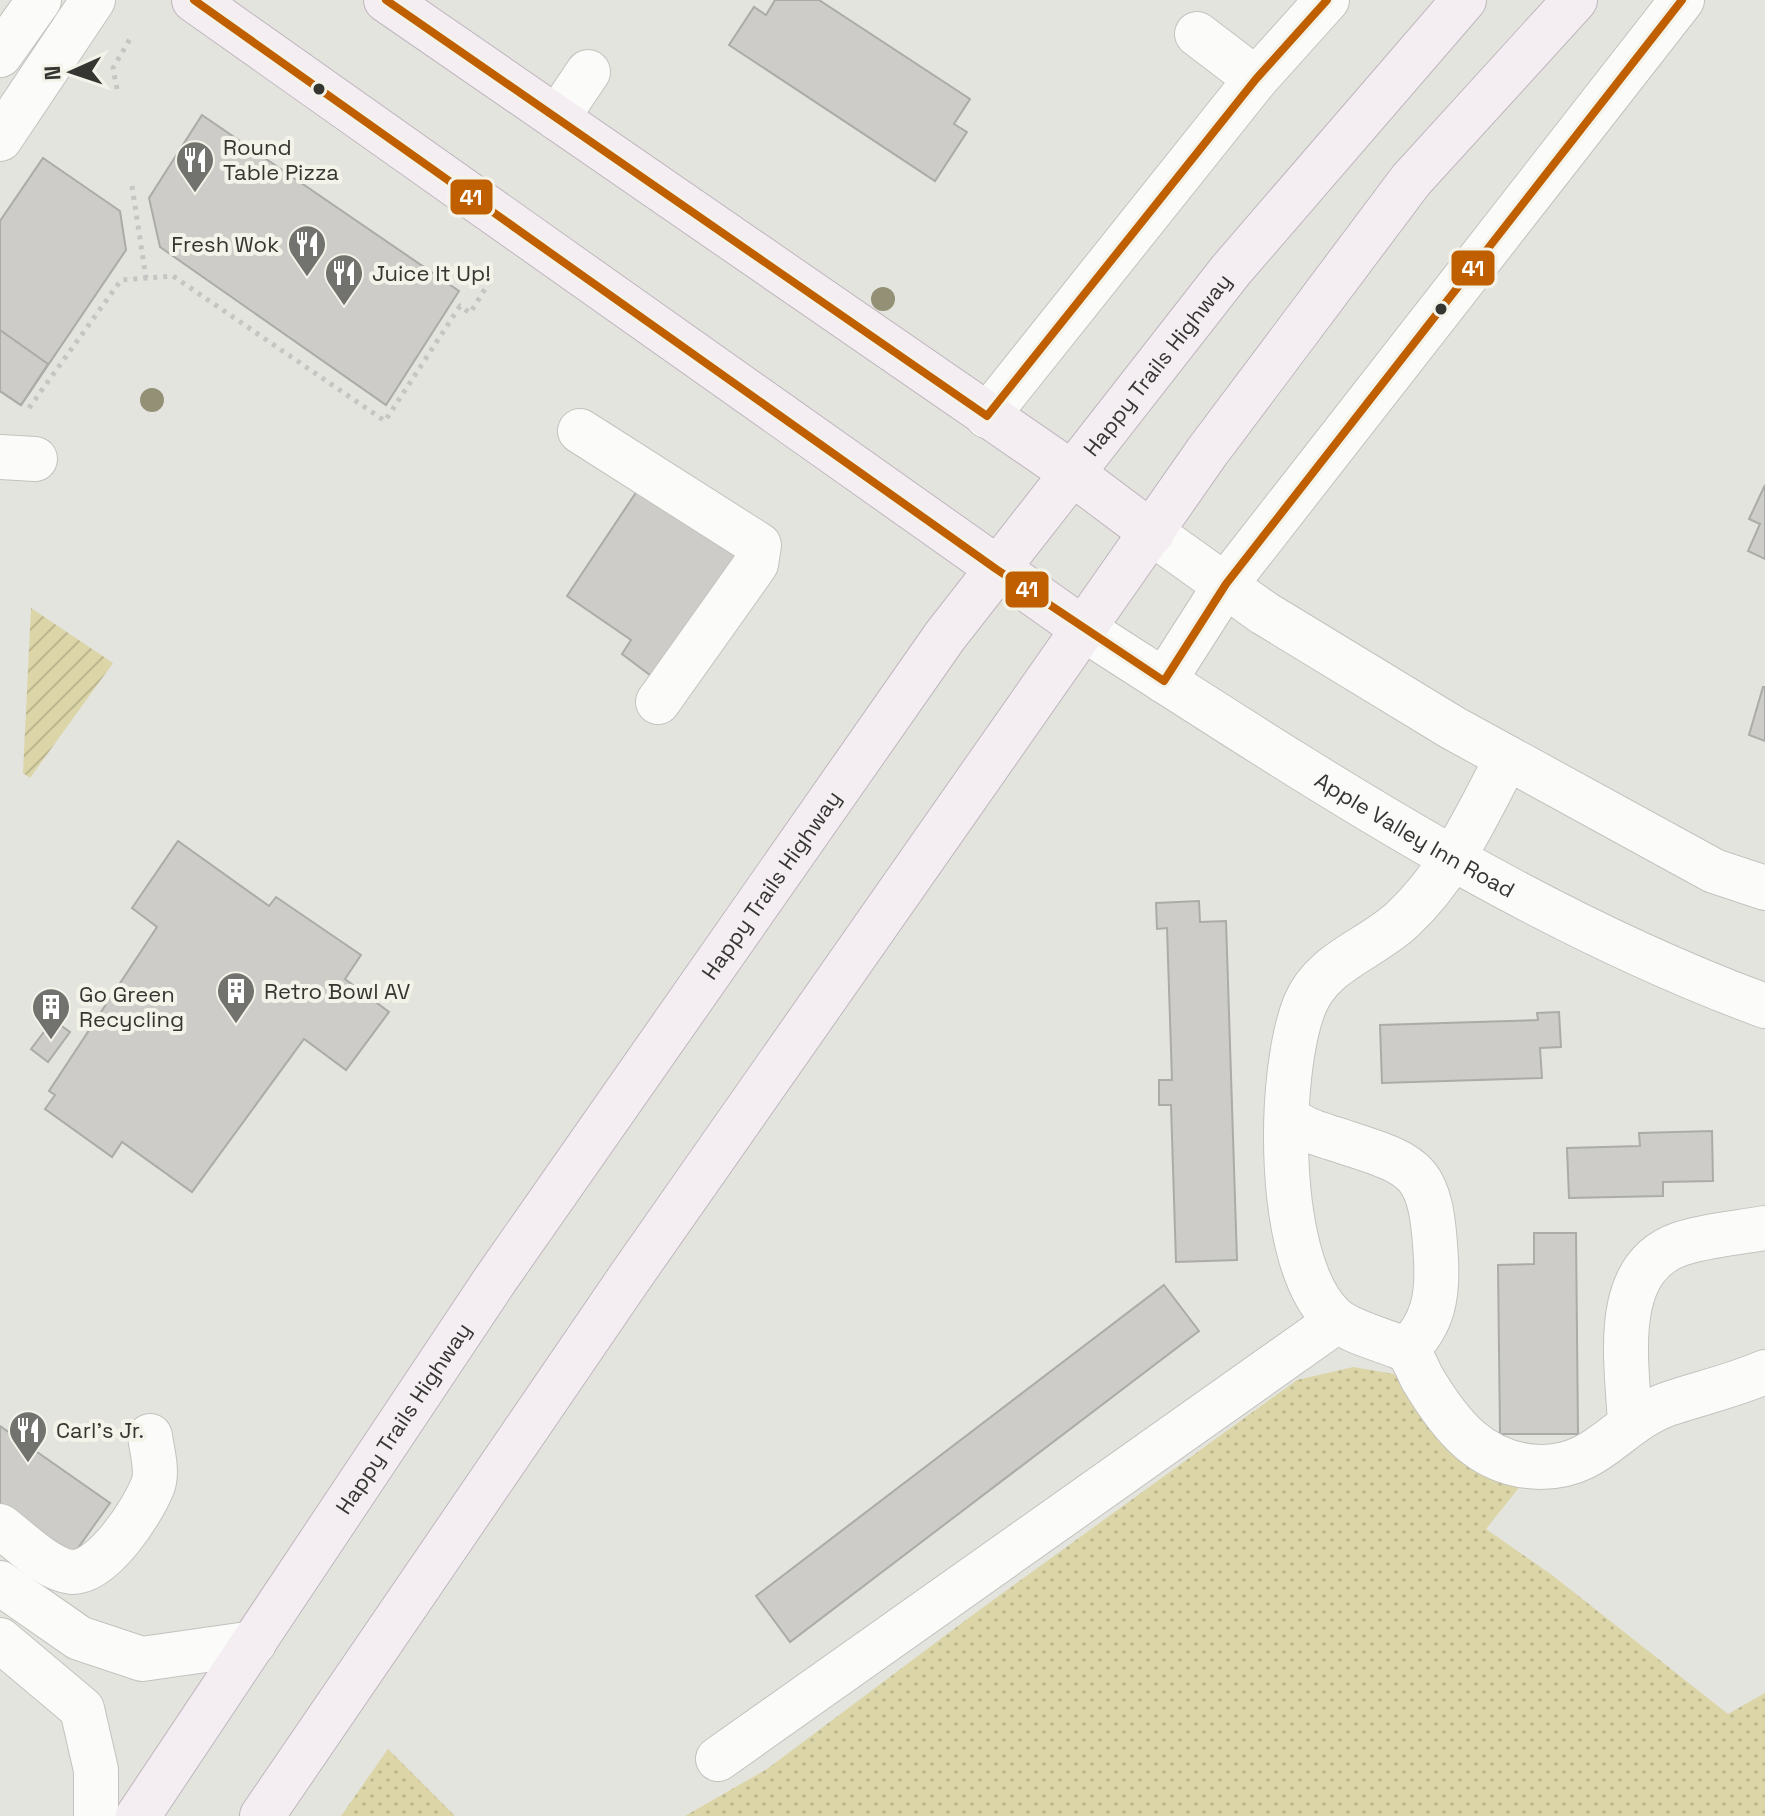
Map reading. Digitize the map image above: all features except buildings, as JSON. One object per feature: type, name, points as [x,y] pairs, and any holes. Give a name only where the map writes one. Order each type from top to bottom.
[{"type":"main road","points":[[194,0],[1082,628]]},
{"type":"main road","points":[[386,0],[1072,473],[1152,533]]},
{"type":"main road","name":"Happy Trails Highway","points":[[138,1816],[495,1280],[945,636],[1231,270],[1464,0]]},
{"type":"main road","points":[[262,1816],[628,1280],[1082,628],[1297,329],[1411,180],[1575,0]]},
{"type":"street","points":[[0,55],[39,0]]},
{"type":"street","points":[[0,139],[93,0]]},
{"type":"street","points":[[987,416],[1256,79],[1327,0]]},
{"type":"street","points":[[1164,681],[1226,584],[1682,0]]},
{"type":"street","points":[[1197,34],[1256,79]]},
{"type":"street","points":[[557,118],[588,72]]},
{"type":"street","points":[[580,431],[759,545],[756,564],[658,702]]},
{"type":"street","points":[[1152,533],[1264,613],[1507,758],[1714,871],[1765,888]]},
{"type":"street","name":"Apple Valley Inn Road","points":[[1082,628],[1454,859],[1579,926],[1765,1006]]},
{"type":"street","points":[[1507,758],[1454,859],[1403,919],[1362,951],[1334,965],[1314,985],[1293,1042],[1288,1117],[1289,1191],[1296,1251],[1314,1295],[1337,1321],[1360,1334],[1407,1349],[1452,1425],[1470,1444],[1492,1456],[1541,1467],[1565,1465],[1587,1458],[1630,1425],[1667,1404],[1695,1398],[1765,1372]]},
{"type":"street","points":[[1288,1117],[1297,1125],[1320,1135],[1394,1158],[1416,1172],[1424,1182],[1435,1244],[1435,1303],[1427,1325],[1407,1349]]},
{"type":"street","points":[[1630,1425],[1628,1303],[1639,1280],[1654,1260],[1679,1244],[1765,1228]]},
{"type":"street","points":[[718,1759],[1337,1321]]},
{"type":"street","points":[[0,1526],[57,1567],[73,1572],[93,1568],[108,1556],[153,1485],[155,1469],[150,1436]]},
{"type":"street","points":[[0,1583],[79,1638],[142,1659],[254,1643]]},
{"type":"street","points":[[0,1640],[82,1709],[96,1770],[96,1816]]},
{"type":"path","points":[[117,89],[113,68],[130,39]]},
{"type":"path","points":[[132,186],[146,278]]},
{"type":"path","points":[[29,408],[121,280],[173,276],[385,421],[460,306],[470,313],[492,278]]},
{"type":"shaded area","points":[[31,608],[113,663],[30,778],[23,773]]},
{"type":"shaded area","points":[[1353,1367],[1394,1374],[1426,1408],[1525,1480],[1486,1529],[1552,1575],[1728,1714],[1765,1693],[1765,1816],[685,1816],[767,1769],[974,1614],[1297,1380]]},
{"type":"shaded area","points":[[388,1749],[455,1816],[341,1816]]},
{"type":"transit line","name":"41","points":[[194,0],[996,569],[1164,681],[1226,584],[1682,0]]},
{"type":"transit line","name":"41","points":[[386,0],[987,416],[1256,79],[1327,0]]},
{"type":"place","name":"Round Table Pizza","points":[[195,194]]},
{"type":"place","name":"Fresh Wok","points":[[307,278]]},
{"type":"place","name":"Juice It Up!","points":[[344,307]]},
{"type":"place","name":"Retro Bowl AV","points":[[236,1025]]},
{"type":"place","name":"Go Green Recycling","points":[[51,1041]]},
{"type":"place","name":"Carl's Jr.","points":[[28,1464]]}]
